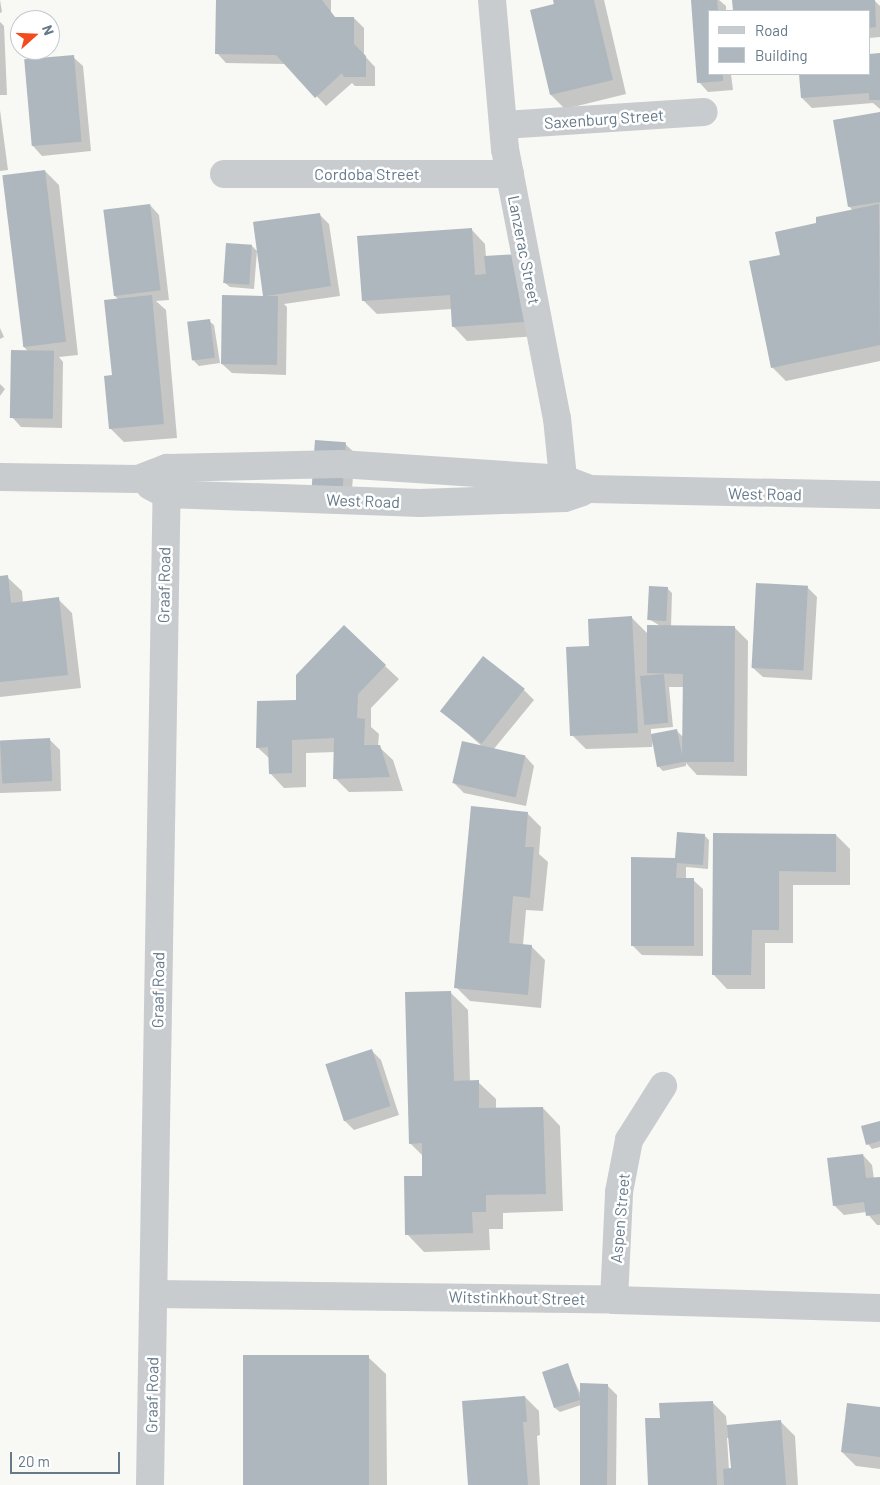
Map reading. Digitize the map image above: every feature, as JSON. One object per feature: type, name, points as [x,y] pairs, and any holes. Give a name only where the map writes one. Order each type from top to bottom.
[{"type":"street","name":"Lanzerac Street","points":[[492,0],[503,125],[510,174],[557,418],[564,488]]},
{"type":"street","name":"Saxenburg Street","points":[[503,125],[704,112]]},
{"type":"street","name":"Cordoba Street","points":[[224,174],[510,174]]},
{"type":"street","name":"West Road","points":[[166,481],[340,464],[564,488],[880,496]]},
{"type":"street","name":"West Road","points":[[0,477],[138,479],[420,503],[564,488]]},
{"type":"street","name":"Graaf Road","points":[[150,1485],[166,481]]},
{"type":"street","name":"Aspen Street","points":[[614,1300],[619,1192],[629,1140],[663,1086]]},
{"type":"street","name":"Witstinkhout Street","points":[[154,1294],[614,1300],[880,1308]]},
{"type":"building","points":[[216,0],[322,0],[335,17],[354,17],[354,44],[366,56],[366,77],[344,77],[342,73],[315,98],[276,55],[215,54]]},
{"type":"building","points":[[553,0],[594,0],[613,80],[550,95],[530,10],[554,4]]},
{"type":"building","points":[[691,0],[717,0],[718,10],[708,10],[708,75],[723,75],[723,81],[697,83]]},
{"type":"building","points":[[732,0],[875,0],[876,27],[870,28],[870,10],[733,10]]},
{"type":"building","points":[[880,53],[880,100],[869,100],[869,93],[801,98],[799,75],[870,75],[870,54]]},
{"type":"building","points":[[74,55],[82,142],[32,146],[24,60],[60,60],[60,56]]},
{"type":"building","points":[[880,112],[880,202],[848,207],[833,120]]},
{"type":"building","points":[[45,170],[66,342],[23,347],[2,175]]},
{"type":"building","points":[[150,204],[161,290],[114,296],[103,210]]},
{"type":"building","points":[[879,204],[880,345],[771,368],[749,261],[780,255],[775,232],[816,223],[816,217]]},
{"type":"building","points":[[320,213],[331,286],[266,296],[278,296],[277,365],[221,364],[222,295],[263,296],[253,222]]},
{"type":"building","points":[[472,228],[475,275],[486,274],[484,256],[519,254],[524,322],[452,327],[450,295],[362,301],[357,236]]},
{"type":"building","points":[[226,243],[252,245],[249,285],[223,283]]},
{"type":"building","points":[[152,295],[164,424],[109,429],[104,376],[112,375],[104,300]]},
{"type":"building","points":[[210,319],[215,358],[192,361],[187,322]]},
{"type":"building","points":[[11,350],[54,351],[53,419],[10,418]]},
{"type":"building","points":[[315,440],[346,442],[343,491],[312,489]]},
{"type":"building","points":[[8,575],[11,603],[59,597],[68,675],[0,682],[0,576]]},
{"type":"building","points":[[756,583],[808,586],[803,671],[752,668]]},
{"type":"building","points":[[649,586],[668,587],[666,621],[647,620]]},
{"type":"building","points":[[632,616],[638,733],[570,736],[566,647],[589,646],[588,619]]},
{"type":"building","points":[[344,625],[386,665],[358,694],[357,718],[365,719],[364,745],[380,745],[390,777],[333,779],[334,738],[292,740],[292,773],[269,774],[268,747],[256,748],[257,701],[296,700],[296,675]]},
{"type":"building","points":[[647,625],[735,626],[734,762],[683,762],[657,767],[651,734],[677,729],[682,755],[683,674],[647,673]]},
{"type":"building","points":[[483,656],[525,689],[482,744],[440,711]]},
{"type":"building","points":[[664,674],[668,723],[644,725],[640,676]]},
{"type":"building","points":[[50,738],[52,781],[2,784],[0,741]]},
{"type":"building","points":[[462,741],[525,756],[516,798],[452,783]]},
{"type":"building","points":[[471,806],[528,812],[525,847],[534,847],[530,898],[513,896],[509,943],[532,945],[528,995],[454,988]]},
{"type":"building","points":[[677,832],[705,834],[703,865],[677,863],[676,878],[694,878],[694,946],[631,946],[631,857],[675,858]]},
{"type":"building","points":[[713,833],[836,834],[836,872],[779,871],[779,930],[752,930],[751,975],[712,975]]},
{"type":"building","points":[[451,991],[454,1081],[479,1080],[479,1108],[543,1107],[546,1194],[486,1195],[486,1212],[472,1212],[473,1233],[405,1235],[404,1176],[422,1176],[422,1143],[409,1144],[405,992]]},
{"type":"building","points":[[372,1049],[391,1106],[344,1121],[325,1064]]},
{"type":"building","points":[[880,1121],[880,1141],[866,1145],[861,1126]]},
{"type":"building","points":[[863,1154],[866,1178],[880,1177],[880,1214],[866,1216],[864,1202],[833,1206],[827,1158]]},
{"type":"building","points":[[243,1355],[369,1355],[369,1485],[243,1485]]},
{"type":"building","points":[[568,1363],[580,1399],[580,1383],[608,1384],[607,1485],[580,1485],[580,1400],[554,1408],[542,1372]]},
{"type":"building","points":[[525,1396],[527,1422],[523,1422],[528,1485],[468,1485],[462,1401]]},
{"type":"building","points":[[713,1401],[717,1485],[648,1485],[645,1418],[660,1418],[659,1403]]},
{"type":"building","points":[[847,1403],[880,1407],[880,1457],[841,1452]]},
{"type":"building","points":[[781,1420],[786,1485],[724,1485],[723,1469],[731,1468],[727,1425]]}]
